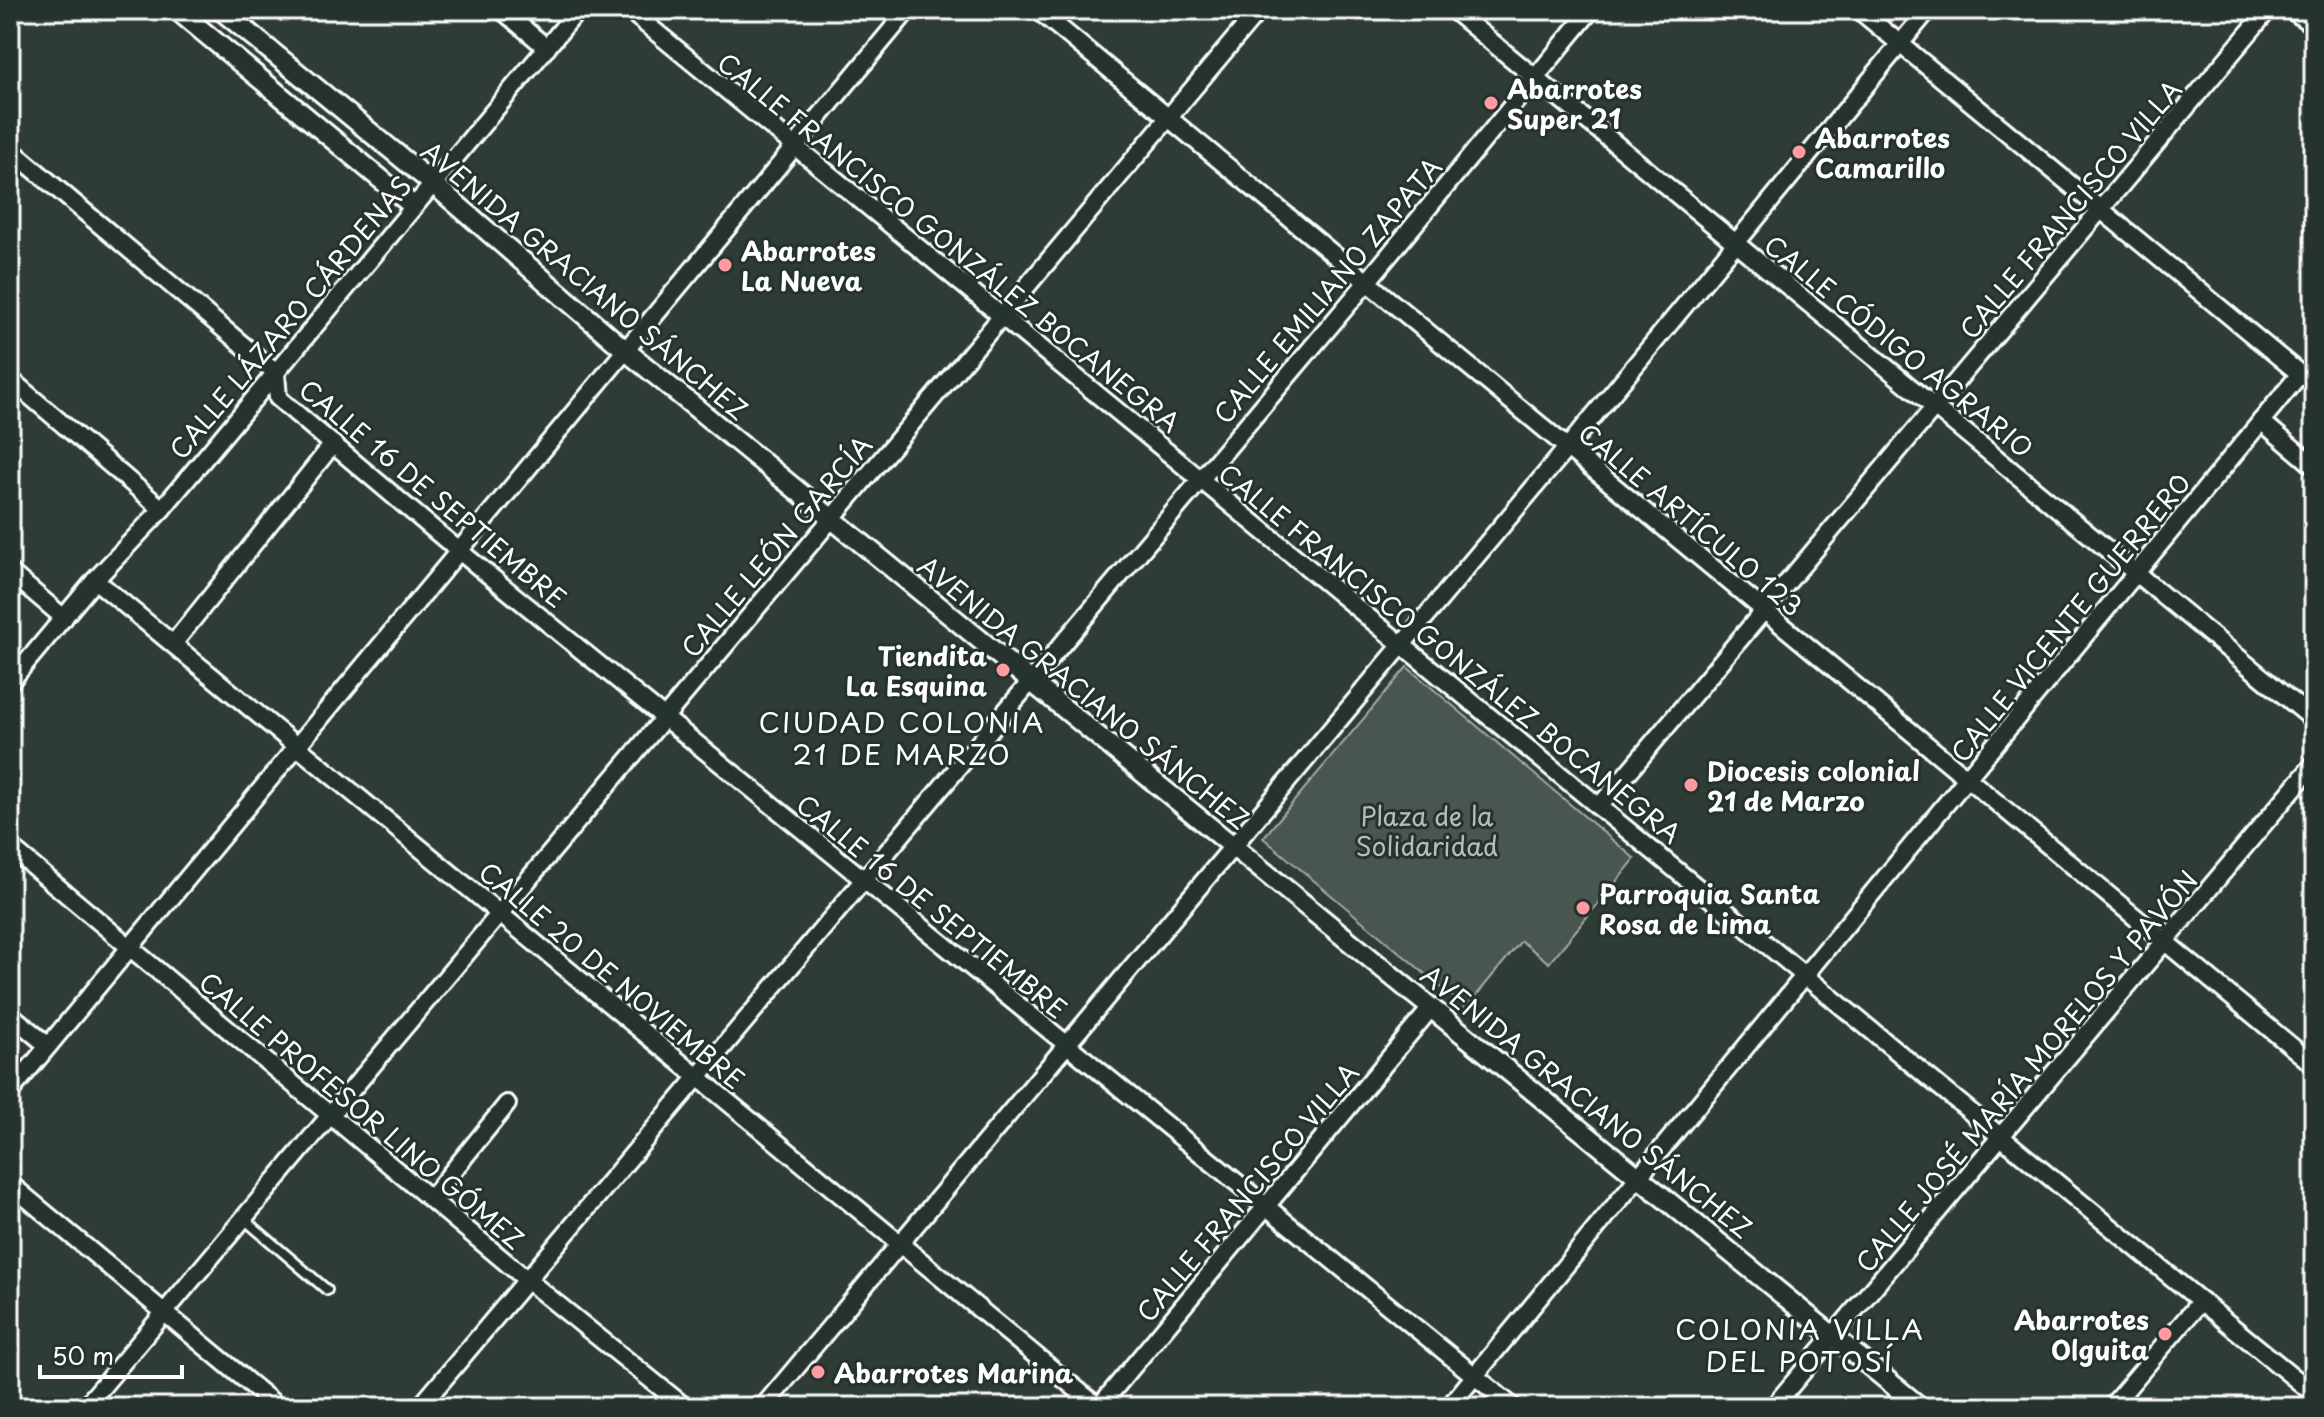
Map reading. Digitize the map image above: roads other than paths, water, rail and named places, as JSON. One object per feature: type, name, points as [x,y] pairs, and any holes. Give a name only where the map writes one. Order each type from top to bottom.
[{"type":"street","name":"AVENIDA GRACIANO SÁNCHEZ","points":[[177,10],[412,205]]},
{"type":"street","name":"AVENIDA GRACIANO SÁNCHEZ","points":[[221,10],[432,183],[625,350],[1920,1407]]},
{"type":"street","points":[[502,10],[547,48]]},
{"type":"street","name":"CALLE LÁZARO CÁRDENAS","points":[[10,682],[95,580],[162,509],[412,205],[578,10]]},
{"type":"street","name":"CALLE FRANCISCO GONZÁLEZ BOCANEGRA","points":[[629,10],[2314,1394]]},
{"type":"street","points":[[10,1092],[908,10]]},
{"type":"street","name":"CALLE ARTÍCULO 123","points":[[1038,10],[2314,1065]]},
{"type":"street","name":"CALLE LEÓN GARCÍA","points":[[85,1407],[329,1112],[1259,10]]},
{"type":"street","name":"CALLE CÓDIGO AGRARIO","points":[[1453,10],[2314,720]]},
{"type":"street","name":"CALLE EMILIANO ZAPATA","points":[[420,1407],[699,1079],[1591,10]]},
{"type":"street","points":[[1859,10],[2101,210]]},
{"type":"street","points":[[763,1407],[902,1245],[1567,448],[1928,10]]},
{"type":"street","name":"CALLE FRANCISCO VILLA","points":[[1599,807],[1766,612],[2268,10]]},
{"type":"street","points":[[2292,10],[2314,26]]},
{"type":"street","name":"CALLE 16 DE SEPTIEMBRE","points":[[10,149],[276,373],[278,398],[458,550],[1066,1047],[1513,1407]]},
{"type":"street","name":"CALLE VICENTE GUERRERO","points":[[1449,1407],[2300,374],[2101,210]]},
{"type":"street","points":[[10,379],[162,509]]},
{"type":"street","points":[[2261,421],[2314,466]]},
{"type":"street","points":[[173,644],[333,444]]},
{"type":"street","points":[[10,572],[64,618]]},
{"type":"street","name":"CALLE 20 DE NOVIEMBRE","points":[[95,580],[1099,1407]]},
{"type":"street","name":"CALLE JOSÉ MARÍA MORELOS Y PAVÓN","points":[[1773,1407],[2314,764]]},
{"type":"street","name":"CALLE PROFESOR LINO GÓMEZ","points":[[10,847],[526,1279],[685,1407]]},
{"type":"street","name":"CALLE FRANCISCO VILLA","points":[[1099,1407],[1431,1008]]},
{"type":"street","points":[[10,1014],[48,1046]]},
{"type":"street","points":[[431,1198],[507,1104]]},
{"type":"street","points":[[10,1184],[278,1407]]},
{"type":"street","points":[[2111,1407],[2201,1301]]},
{"type":"lane","points":[[243,1217],[327,1290]]},
{"type":"place","name":"Abarrotes Super 21","points":[[1491,103]]},
{"type":"place","name":"Abarrotes Camarillo","points":[[1799,152]]},
{"type":"place","name":"Abarrotes La Nueva","points":[[725,265]]},
{"type":"place","name":"Tiendita La Esquina","points":[[1003,670]]},
{"type":"place","name":"Diocesis colonial 21 de Marzo","points":[[1691,785]]},
{"type":"place","name":"Parroquia Santa Rosa de Lima","points":[[1583,908]]},
{"type":"place","name":"Abarrotes Olguita","points":[[2165,1334]]},
{"type":"place","name":"Abarrotes Marina","points":[[818,1372]]},
{"type":"district","name":"CIUDAD COLONIA 21 DE MARZO","points":[[902,737]]},
{"type":"district","name":"COLONIA VILLA DEL POTOSÍ","points":[[1800,1344]]},
{"type":"park label","name":"Plaza de la Solidaridad","points":[[1427,830]]}]
